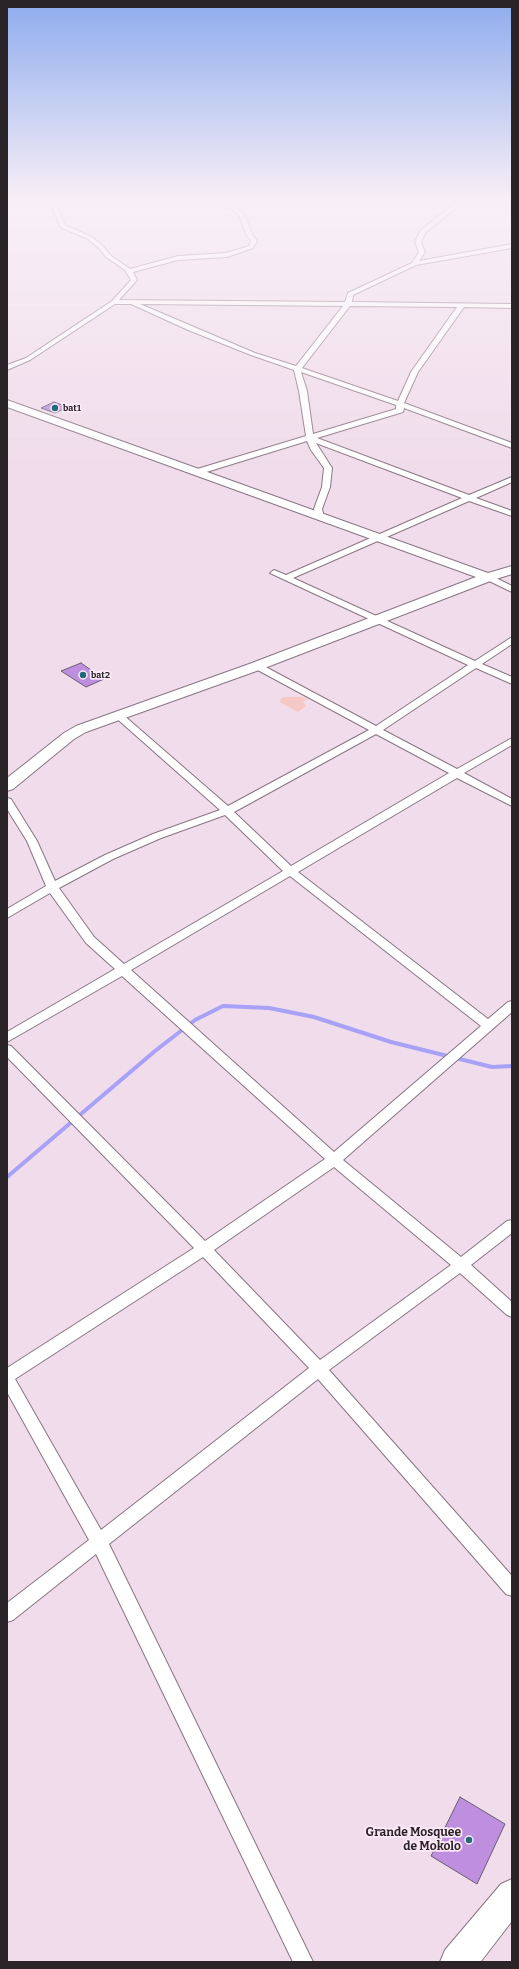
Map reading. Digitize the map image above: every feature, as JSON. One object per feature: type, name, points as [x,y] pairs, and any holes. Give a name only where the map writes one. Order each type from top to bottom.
[{"type":"main road","points":[[457,1962],[512,1895]]},
{"type":"street","points":[[7,368],[28,359],[114,302],[122,293]]},
{"type":"street","points":[[297,370],[348,304],[350,294],[352,293]]},
{"type":"street","points":[[128,301],[190,329],[297,370],[362,390],[468,428],[512,446]]},
{"type":"street","points":[[114,302],[512,306]]},
{"type":"street","points":[[196,472],[400,410],[400,404],[415,372],[462,305]]},
{"type":"street","points":[[297,370],[303,391],[310,438],[314,450],[328,468],[326,487],[318,509],[320,517]]},
{"type":"street","points":[[7,403],[376,538],[488,577],[512,588]]},
{"type":"street","points":[[310,438],[512,514]]},
{"type":"street","points":[[287,578],[512,479]]},
{"type":"street","points":[[9,781],[73,733],[118,715],[257,666],[488,577],[512,570]]},
{"type":"street","points":[[274,573],[512,681]]},
{"type":"street","points":[[7,914],[52,887],[132,846],[227,812],[376,730],[477,665],[512,640]]},
{"type":"street","points":[[257,666],[512,803]]},
{"type":"street","points":[[118,715],[227,812],[290,871],[488,1025]]},
{"type":"street","points":[[7,1038],[512,741]]},
{"type":"street","points":[[7,801],[32,840],[52,887],[86,936],[334,1160],[461,1265],[512,1311]]},
{"type":"street","points":[[303,1962],[99,1542],[7,1377],[204,1249],[334,1160],[512,1005]]},
{"type":"street","points":[[7,1049],[204,1249],[319,1369],[512,1588]]},
{"type":"street","points":[[7,1614],[319,1369],[461,1265],[512,1225]]},
{"type":"shaded area","points":[[284,697],[302,697],[307,699],[303,702],[306,706],[298,712],[280,702]]},
{"type":"building","name":"bat1","points":[[54,402],[68,407],[55,413],[41,408]]},
{"type":"building","name":"bat2","points":[[81,663],[104,679],[86,687],[61,671]]},
{"type":"building","name":"Grande Mosquee de Mokolo","points":[[460,1797],[505,1824],[477,1884],[431,1856]]},
{"type":"waterway","points":[[7,1177],[155,1051],[195,1020],[223,1006],[269,1008],[314,1017],[391,1042],[492,1067],[512,1066]]},
{"type":"place","name":"bat1","points":[[55,408]]},
{"type":"place","name":"bat2","points":[[83,675]]},
{"type":"place","name":"Grande Mosquee de Mokolo","points":[[469,1840]]}]
